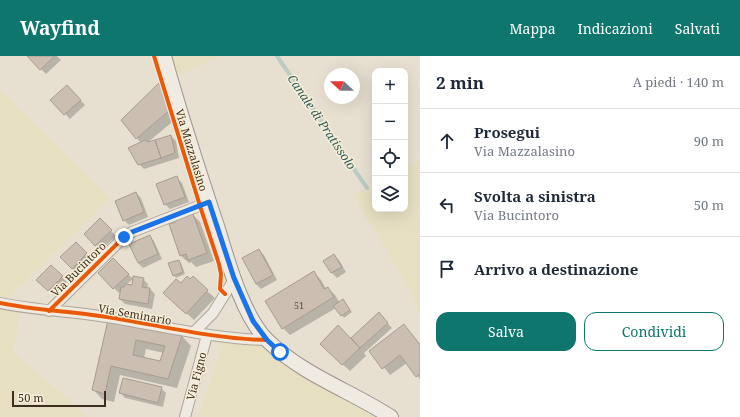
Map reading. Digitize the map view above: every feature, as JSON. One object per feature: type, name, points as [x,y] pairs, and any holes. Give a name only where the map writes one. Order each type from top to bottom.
[{"type":"main road","name":"Via Mazzalasino","points":[[164,56],[234,278],[253,321],[267,340],[292,360],[391,417]]},
{"type":"street","name":"Via Bucintoro","points":[[49,311],[124,237],[132,232],[209,202]]},
{"type":"street","points":[[194,332],[216,309],[234,278]]},
{"type":"street","name":"Via Seminario","points":[[0,303],[49,311],[101,316],[160,328],[241,340],[267,340]]},
{"type":"street","name":"Via Figno","points":[[185,417],[207,335]]},
{"type":"shaded area","points":[[172,56],[221,56],[177,76]]},
{"type":"shaded area","points":[[0,89],[110,198],[7,300],[0,298]]},
{"type":"shaded area","points":[[420,159],[420,312],[405,281],[353,195],[372,186],[372,212],[408,212],[408,166]]},
{"type":"shaded area","points":[[0,306],[21,312],[13,352],[89,417],[0,417]]},
{"type":"shaded area","points":[[223,342],[259,345],[288,367],[368,409],[379,417],[198,417]]},
{"type":"building","points":[[27,56],[55,56],[40,70]]},
{"type":"building","points":[[160,82],[170,110],[136,139],[121,120]]},
{"type":"building","points":[[67,85],[81,100],[64,115],[50,100]]},
{"type":"building","points":[[171,135],[175,153],[161,158],[155,140]]},
{"type":"building","points":[[145,140],[148,142],[155,140],[161,158],[138,165],[128,148]]},
{"type":"building","points":[[177,176],[185,197],[164,205],[156,184]]},
{"type":"building","points":[[136,192],[144,212],[123,221],[115,201]]},
{"type":"building","points":[[193,214],[207,253],[188,260],[186,254],[180,256],[169,224]]},
{"type":"building","points":[[100,218],[112,230],[95,246],[84,234]]},
{"type":"building","points":[[150,235],[158,254],[138,263],[129,244]]},
{"type":"building","points":[[76,242],[87,253],[72,269],[60,257]]},
{"type":"building","points":[[259,249],[273,275],[256,284],[242,258]]},
{"type":"building","points":[[334,254],[342,267],[331,273],[323,261]]},
{"type":"building","points":[[113,258],[129,274],[113,289],[98,273]]},
{"type":"building","points":[[179,260],[183,272],[173,276],[168,263]]},
{"type":"building","points":[[51,265],[63,276],[48,291],[36,280]]},
{"type":"building","points":[[314,271],[324,289],[328,287],[334,297],[282,329],[265,301]]},
{"type":"building","points":[[133,276],[144,278],[142,287],[150,288],[148,304],[119,299],[121,287],[124,287],[125,284],[132,285]]},
{"type":"building","points":[[187,276],[190,279],[193,276],[208,290],[186,314],[163,293],[176,279],[181,283]]},
{"type":"building","points":[[343,299],[350,310],[341,316],[333,306]]},
{"type":"building","points":[[379,312],[388,323],[360,348],[351,338]]},
{"type":"building","points":[[108,320],[182,336],[168,379],[111,366],[105,394],[92,390]],"holes":[[[136,340],[165,346],[160,361],[133,355]]]},
{"type":"building","points":[[404,324],[420,345],[420,374],[416,377],[400,355],[382,369],[369,351]]},
{"type":"building","points":[[338,325],[360,348],[342,365],[320,344]]},
{"type":"building","points":[[123,378],[162,387],[158,403],[119,393]]},
{"type":"waterway","name":"Canale di Pratissolo","points":[[277,56],[367,188]]},
{"type":"cycle path","points":[[154,56],[219,264],[221,274],[220,289],[225,294]]},
{"type":"cycle path","points":[[49,311],[124,237],[132,232],[209,202]]},
{"type":"cycle path","points":[[0,303],[121,319],[225,337],[267,340]]},
{"type":"route","points":[[124,237],[132,232],[209,202],[242,298],[253,321],[267,340],[280,352]]}]
